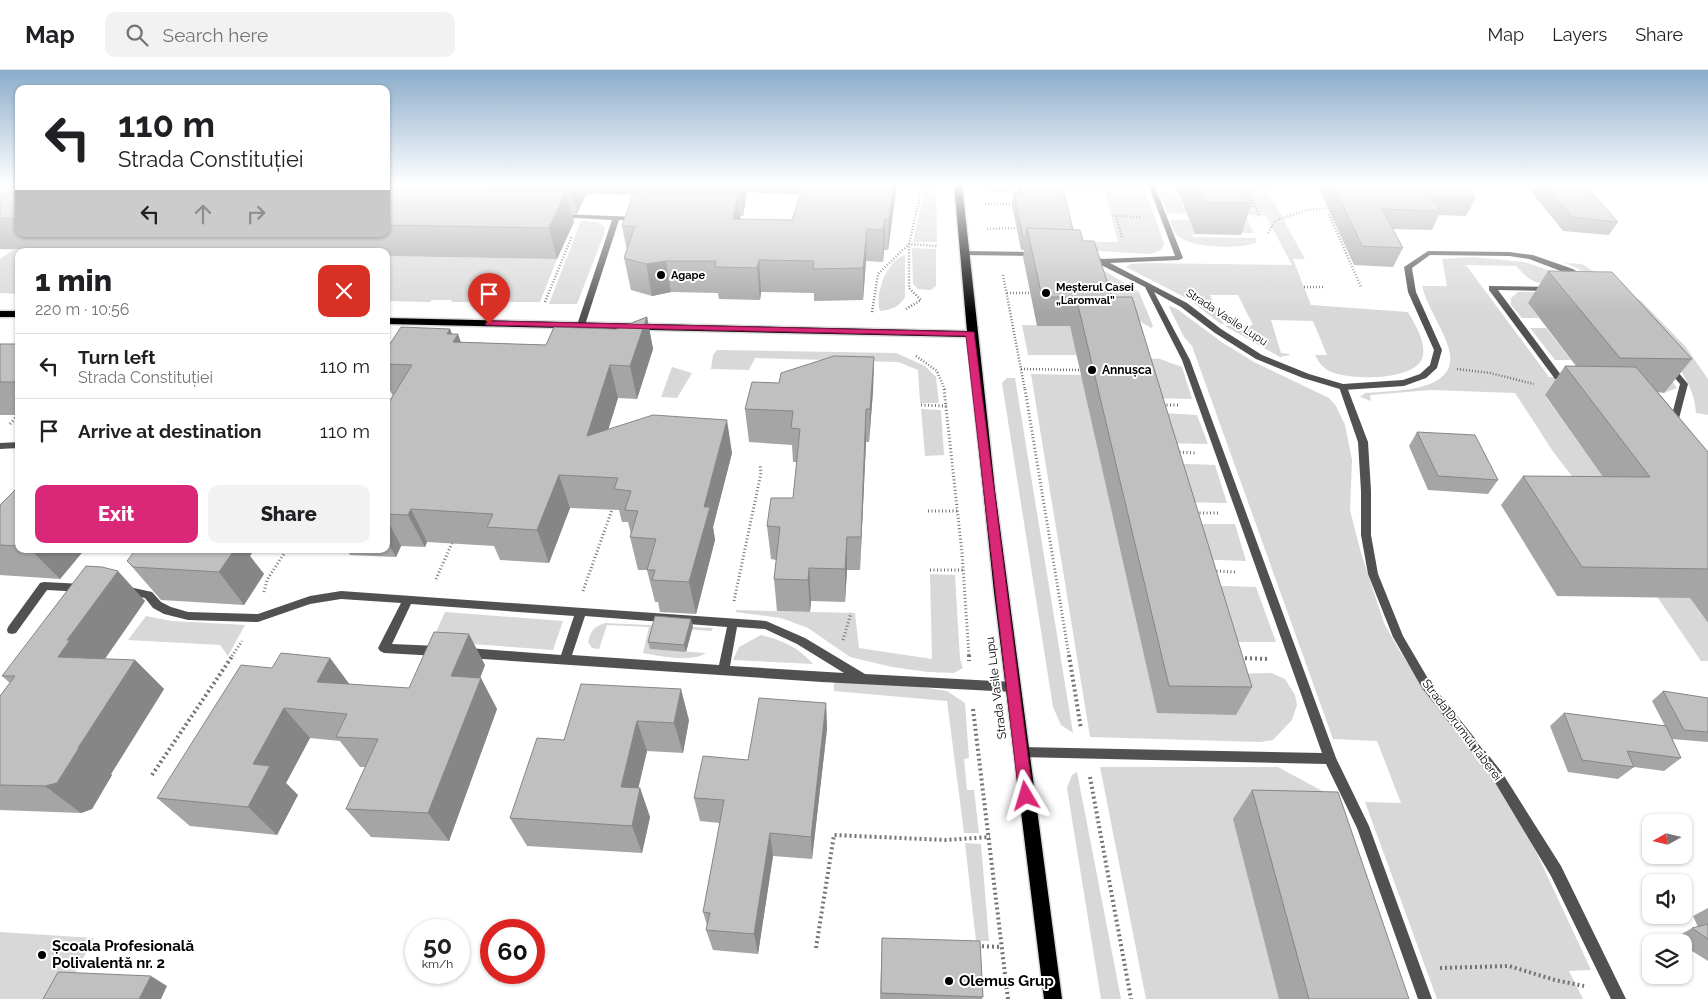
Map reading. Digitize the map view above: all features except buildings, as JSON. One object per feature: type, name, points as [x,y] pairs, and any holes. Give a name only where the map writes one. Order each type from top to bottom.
[{"type":"main road","name":"Strada Vasile Lupu","points":[[962,227],[970,334],[1020,752],[1053,999]]},
{"type":"main road","points":[[0,314],[15,314]]},
{"type":"main road","points":[[390,321],[970,334]]},
{"type":"street","points":[[581,325],[613,227]]},
{"type":"street","points":[[1101,261],[1179,258],[1167,227]]},
{"type":"street","points":[[964,252],[1043,254]]},
{"type":"street","name":"Strada Vasile Lupu","points":[[1078,255],[1101,261],[1148,288],[1184,305],[1218,331],[1259,357],[1306,376],[1343,387],[1404,383],[1423,376],[1434,366],[1438,350],[1412,292],[1408,267],[1428,253],[1509,254],[1530,257],[1570,270],[1593,284]]},
{"type":"street","points":[[1148,288],[1186,360],[1330,759],[1363,826],[1425,999]]},
{"type":"street","points":[[1558,377],[1492,288],[1561,289]]},
{"type":"street","points":[[1665,363],[1684,384],[1672,431]]},
{"type":"street","name":"Strada Drumul Taberei","points":[[1343,387],[1363,442],[1366,535],[1373,574],[1398,637],[1426,684],[1497,775],[1551,863],[1619,999]]},
{"type":"street","points":[[0,446],[15,445]]},
{"type":"street","points":[[12,630],[44,586],[92,588]]},
{"type":"street","points":[[111,590],[130,591],[148,596],[157,606],[188,616],[258,618],[310,600],[341,595],[766,625],[801,641],[861,678]]},
{"type":"street","points":[[408,600],[384,648],[1013,687]]},
{"type":"street","points":[[566,660],[579,611]]},
{"type":"street","points":[[724,670],[732,622]]},
{"type":"street","points":[[1020,752],[1330,759]]},
{"type":"path","points":[[543,308],[575,227]]},
{"type":"path","points":[[913,227],[909,244],[909,288],[921,300]]},
{"type":"path","points":[[1119,227],[1122,237]]},
{"type":"path","points":[[1268,233],[1271,227]]},
{"type":"path","points":[[1335,227],[1361,287]]},
{"type":"path","points":[[987,229],[1026,228]]},
{"type":"path","points":[[871,315],[878,274],[909,244],[937,246]]},
{"type":"path","points":[[1002,274],[1021,369],[1085,753],[1131,999]]},
{"type":"path","points":[[1304,287],[1324,287]]},
{"type":"path","points":[[1007,293],[1030,293]]},
{"type":"path","points":[[1021,369],[1080,370]]},
{"type":"path","points":[[390,386],[396,377]]},
{"type":"path","points":[[921,405],[947,406]]},
{"type":"path","points":[[1156,405],[1202,406]]},
{"type":"path","points":[[1170,452],[1219,454]]},
{"type":"path","points":[[732,622],[733,607],[761,473],[760,465]]},
{"type":"path","points":[[579,611],[614,503]]},
{"type":"path","points":[[928,511],[958,511]]},
{"type":"path","points":[[1187,513],[1240,514]]},
{"type":"path","points":[[426,601],[457,532]]},
{"type":"path","points":[[152,775],[258,618],[267,580],[284,553]]},
{"type":"path","points":[[930,570],[964,570]]},
{"type":"path","points":[[1204,571],[1262,572]]},
{"type":"path","points":[[1238,658],[1293,659]]},
{"type":"path","points":[[816,948],[834,835],[945,840],[990,837]]},
{"type":"path","points":[[968,946],[1002,947]]},
{"type":"path","points":[[1414,968],[1509,966],[1555,980]]},
{"type":"shaded area","points":[[579,227],[605,227],[577,304],[549,304]]},
{"type":"shaded area","points":[[916,227],[937,227],[937,242],[913,242]]},
{"type":"shaded area","points":[[1114,227],[1158,227],[1164,243],[1159,251],[1148,254],[1081,250],[1079,242],[1118,242]]},
{"type":"shaded area","points":[[1173,227],[1192,227],[1195,234],[1192,235],[1193,237],[1256,238],[1256,243],[1226,247],[1202,245],[1182,239]]},
{"type":"shaded area","points":[[1237,227],[1251,227],[1254,233],[1240,233]]},
{"type":"shaded area","points":[[1272,227],[1288,227],[1305,259],[1293,259],[1311,305],[1408,312],[1419,332],[1422,343],[1423,355],[1419,364],[1409,370],[1382,377],[1340,375],[1326,369],[1315,355],[1327,355],[1313,321],[1271,320],[1281,353],[1290,355],[1280,357],[1225,326],[1253,325],[1238,295],[1210,295],[1224,324],[1221,324],[1190,300],[1126,267],[1131,264],[1144,263],[1292,265]]},
{"type":"shaded area","points":[[912,248],[936,249],[936,286],[931,290],[918,289],[913,284]]},
{"type":"shaded area","points":[[15,250],[15,294],[0,293],[0,259]]},
{"type":"shaded area","points":[[905,255],[905,297],[894,307],[880,311],[879,296],[884,278],[893,263]]},
{"type":"shaded area","points":[[390,256],[557,259],[540,302],[451,302],[452,300],[432,300],[430,302],[390,301]]},
{"type":"shaded area","points":[[1473,257],[1524,262],[1571,277],[1547,284],[1530,279],[1516,266],[1466,265],[1549,377],[1554,377],[1559,384],[1545,396],[1708,623],[1708,661],[1701,661],[1596,507],[1554,453],[1515,393],[1431,390],[1370,395],[1371,401],[1360,397],[1365,393],[1425,386],[1438,380],[1447,371],[1450,359],[1447,343],[1422,286],[1447,286],[1442,259]]},
{"type":"shaded area","points":[[1565,263],[1582,264],[1641,301],[1685,346],[1708,379],[1708,415],[1696,413],[1693,395],[1684,376],[1655,338],[1589,276]]},
{"type":"shaded area","points":[[1100,268],[1139,292],[1153,326],[1151,328],[1121,310],[1105,289]]},
{"type":"shaded area","points":[[1518,292],[1586,293],[1667,374],[1677,388],[1664,393],[1589,304],[1528,303],[1539,318],[1522,318],[1511,305],[1511,298]]},
{"type":"shaded area","points":[[1170,306],[1254,362],[1329,398],[1336,406],[1345,425],[1352,460],[1350,510],[1361,553],[1384,623],[1399,650],[1444,716],[1502,790],[1532,843],[1591,970],[1569,971],[1583,999],[1437,999],[1365,802],[1401,803],[1377,741],[1333,739],[1192,346],[1184,337]]},
{"type":"shaded area","points":[[1022,325],[1070,326],[1077,355],[1028,355]]},
{"type":"shaded area","points":[[1530,328],[1546,328],[1571,360],[1555,360]]},
{"type":"shaded area","points":[[717,350],[896,353],[925,366],[936,377],[939,403],[920,403],[918,370],[898,362],[755,358],[749,370],[711,369],[713,355]]},
{"type":"shaded area","points":[[1134,358],[1160,359],[1182,367],[1192,399],[1145,398]]},
{"type":"shaded area","points":[[672,367],[692,373],[677,398],[661,397]]},
{"type":"shaded area","points":[[1031,374],[1081,375],[1224,674],[1271,673],[1285,679],[1295,695],[1297,705],[1292,720],[1273,740],[1260,742],[1090,737]]},
{"type":"shaded area","points":[[1007,378],[1015,378],[1073,733],[1061,725],[1053,707],[1002,383]]},
{"type":"shaded area","points":[[921,409],[941,410],[944,455],[925,456]]},
{"type":"shaded area","points":[[1149,412],[1197,415],[1208,444],[1158,443]]},
{"type":"shaded area","points":[[1163,463],[1215,465],[1227,503],[1175,502]]},
{"type":"shaded area","points":[[1181,524],[1235,524],[1246,561],[1192,559]]},
{"type":"shaded area","points":[[930,574],[955,575],[960,659],[963,668],[954,673],[928,672],[892,667],[850,657],[808,628],[781,618],[736,612],[736,610],[855,613],[859,648],[932,659]]},
{"type":"shaded area","points":[[1199,585],[1256,587],[1276,642],[1215,642]]},
{"type":"shaded area","points":[[445,612],[563,621],[553,650],[432,641]]},
{"type":"shaded area","points":[[146,616],[172,621],[245,625],[228,656],[220,645],[128,640]]},
{"type":"shaded area","points":[[605,623],[713,628],[711,631],[656,627],[651,649],[706,653],[692,658],[675,658],[643,653],[649,627],[607,625],[599,649],[592,648],[588,642],[592,632]]},
{"type":"shaded area","points":[[761,635],[789,645],[802,653],[813,664],[733,660],[739,647]]},
{"type":"shaded area","points":[[834,679],[915,686],[947,691],[965,703],[969,758],[964,759],[967,790],[974,790],[979,833],[964,833],[947,701],[834,691]]},
{"type":"shaded area","points":[[1100,767],[1278,767],[1326,793],[1279,999],[1146,999]]},
{"type":"shaded area","points":[[1077,772],[1121,999],[1101,999],[1067,788],[1072,775]]},
{"type":"shaded area","points":[[965,843],[981,844],[989,941],[976,941]]},
{"type":"shaded area","name":"Școala Profesională Polivalentă nr. 2","points":[[0,932],[94,938],[61,999],[0,999]]},
{"type":"place","name":"Agape","points":[[661,275]]},
{"type":"place","name":"Meșterul Casei „Laromval”","points":[[1046,293]]},
{"type":"place","name":"Annușca","points":[[1092,370]]},
{"type":"place","name":"Școala Profesională Polivalentă nr. 2","points":[[42,955]]},
{"type":"place","name":"Olemus Grup","points":[[949,981]]},
{"type":"route","points":[[489,324],[970,334],[1026,796]]}]
